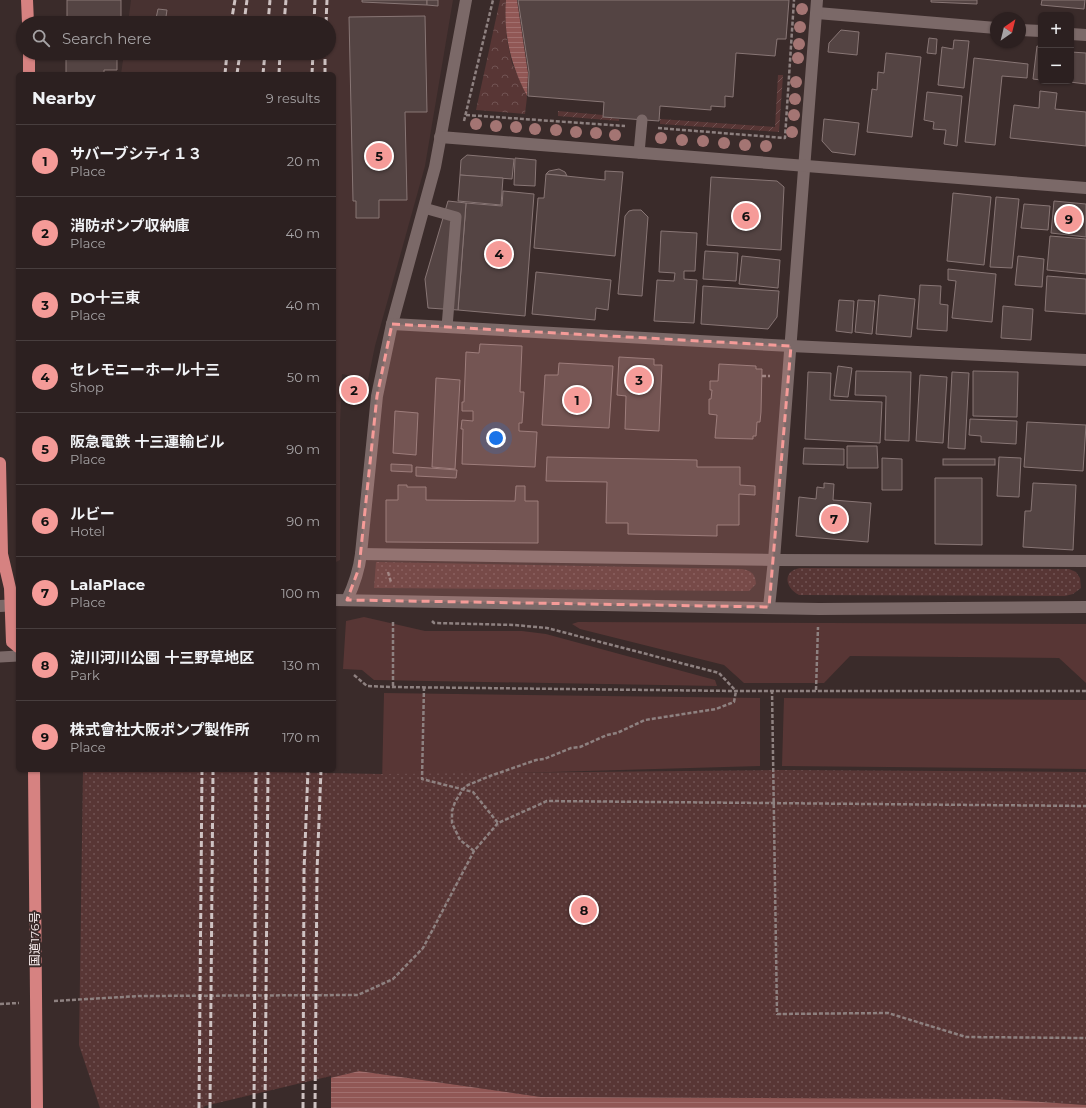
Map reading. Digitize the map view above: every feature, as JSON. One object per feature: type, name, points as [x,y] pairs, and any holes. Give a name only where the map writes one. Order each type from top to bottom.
[{"type":"highway","points":[[27,0],[28,16]]},
{"type":"highway","points":[[28,60],[29,72]]},
{"type":"highway","points":[[0,463],[1,557],[10,588],[15,644]]},
{"type":"highway","name":"国道176号","points":[[34,772],[37,1108]]},
{"type":"street","points":[[347,600],[354,585],[359,568],[377,396],[392,324],[435,167],[466,0]]},
{"type":"street","points":[[769,608],[791,346],[817,0]]},
{"type":"street","points":[[816,13],[990,28]]},
{"type":"street","points":[[1026,30],[1038,31]]},
{"type":"street","points":[[1074,34],[1086,35]]},
{"type":"street","points":[[440,138],[1086,188]]},
{"type":"street","points":[[392,324],[791,346],[1086,360]]},
{"type":"street","points":[[361,554],[774,560],[1086,561]]},
{"type":"street","points":[[336,600],[819,609],[1086,607]]},
{"type":"street","points":[[0,606],[16,605]]},
{"type":"lane","points":[[639,153],[641,124]]},
{"type":"lane","points":[[424,208],[456,217],[447,327]]},
{"type":"lane","points":[[0,657],[16,656]]},
{"type":"path","points":[[461,139],[492,0]]},
{"type":"path","points":[[466,115],[641,124],[784,138],[794,0]]},
{"type":"path","points":[[388,570],[393,587]]},
{"type":"path","points":[[393,622],[393,686]]},
{"type":"path","points":[[816,690],[818,623]]},
{"type":"path","points":[[547,628],[719,673],[736,691]]},
{"type":"path","points":[[354,675],[367,686],[736,691],[1086,691]]},
{"type":"path","points":[[424,687],[422,778],[473,792],[498,823]]},
{"type":"path","points":[[772,690],[777,1014],[888,1013],[966,1038],[1086,1038]]},
{"type":"path","points":[[474,851],[460,840],[452,823],[452,811],[455,802],[468,785],[536,760],[544,759],[571,748],[580,747],[645,720],[716,708],[734,702],[736,691]]},
{"type":"path","points":[[47,1001],[140,996],[358,995],[393,979],[423,948],[474,851],[498,823],[547,800],[1086,806]]},
{"type":"path","points":[[0,1004],[23,1003]]},
{"type":"highlighted area","points":[[392,324],[791,346],[769,607],[347,600],[359,568],[377,396]]},
{"type":"shaded area","points":[[131,0],[453,0],[425,166],[375,346],[368,380],[342,374],[340,425],[340,560],[336,562],[336,72],[121,72],[123,60],[336,60],[336,16],[129,16]]},
{"type":"shaded area","points":[[506,0],[517,0],[528,73],[527,96],[521,85],[509,50],[505,13]]},
{"type":"shaded area","points":[[359,1071],[541,1097],[997,1099],[1086,1105],[1086,1108],[205,1108]]},
{"type":"green space","points":[[500,0],[506,0],[505,16],[507,40],[512,63],[527,97],[525,114],[476,110]]},
{"type":"green space","points":[[778,75],[783,75],[779,132],[660,124],[660,119],[775,127]]},
{"type":"green space","points":[[558,111],[603,115],[603,117],[619,119],[619,121],[558,116]]},
{"type":"green space","points":[[376,562],[742,569],[752,574],[755,578],[756,584],[749,591],[374,588]]},
{"type":"green space","points":[[800,568],[1069,569],[1076,572],[1080,578],[1081,588],[1073,594],[1065,596],[799,595],[794,592],[788,584],[788,576],[790,572]]},
{"type":"green space","points":[[364,617],[425,631],[522,631],[546,634],[715,680],[717,686],[374,680],[362,670],[343,669],[346,621]]},
{"type":"green space","points":[[578,622],[1086,624],[1086,683],[1059,658],[850,656],[824,683],[744,683],[724,665],[580,629],[572,624]]},
{"type":"green space","points":[[384,693],[760,698],[760,766],[408,776],[382,783]]},
{"type":"green space","points":[[784,698],[1086,700],[1086,769],[782,766]]},
{"type":"green space","points":[[782,770],[1086,772],[1086,1105],[997,1099],[541,1097],[359,1071],[205,1108],[100,1108],[79,1045],[83,772],[272,772],[382,774]]},
{"type":"pier","points":[[331,1076],[331,1108],[203,1108],[205,1106]]},
{"type":"building","points":[[67,0],[121,0],[121,16],[67,16]]},
{"type":"building","points":[[362,0],[427,0],[427,5],[362,2]]},
{"type":"building","points":[[427,0],[438,0],[438,6],[427,5]]},
{"type":"building","points":[[518,0],[789,0],[786,39],[777,39],[775,56],[736,53],[733,97],[725,96],[725,107],[711,106],[711,110],[660,106],[659,121],[603,117],[604,102],[528,96],[529,72]]},
{"type":"building","points":[[931,0],[977,0],[977,4],[931,2]]},
{"type":"building","points":[[1042,0],[1085,0],[1084,9],[1041,5]]},
{"type":"building","points":[[158,9],[167,10],[166,16],[156,16]]},
{"type":"building","points":[[425,16],[427,112],[405,112],[407,200],[379,200],[379,218],[356,218],[356,201],[353,201],[349,17]]},
{"type":"building","points":[[841,30],[859,32],[857,55],[828,52],[829,43]]},
{"type":"building","points":[[929,38],[937,39],[936,54],[927,53]]},
{"type":"building","points":[[954,40],[969,41],[964,88],[938,85],[942,47],[953,49]]},
{"type":"building","points":[[1037,46],[1038,80],[1033,79]]},
{"type":"building","points":[[1074,52],[1086,53],[1086,84],[1074,82]]},
{"type":"building","points":[[886,53],[921,57],[912,137],[867,132],[872,89],[877,90],[878,72],[884,73]]},
{"type":"building","points":[[974,58],[1028,64],[1027,78],[1002,76],[995,145],[965,142]]},
{"type":"building","points":[[66,60],[117,60],[117,70],[104,70],[104,72],[66,72]]},
{"type":"building","points":[[1040,91],[1057,93],[1055,109],[1086,112],[1086,146],[1010,138],[1014,105],[1039,108]]},
{"type":"building","points":[[927,92],[962,96],[957,146],[944,144],[946,130],[933,129],[934,122],[924,120]]},
{"type":"building","points":[[824,119],[859,123],[855,155],[832,152],[822,141]]},
{"type":"building","points":[[467,155],[514,159],[512,179],[460,175],[461,160]]},
{"type":"building","points":[[515,158],[536,160],[535,186],[514,185]]},
{"type":"building","points":[[559,169],[565,172],[567,176],[546,174],[549,171]]},
{"type":"building","points":[[605,171],[623,172],[615,256],[534,248],[538,198],[544,198],[546,174],[605,180]]},
{"type":"building","points":[[460,175],[503,178],[501,205],[458,201]]},
{"type":"building","points":[[711,177],[777,181],[784,187],[781,250],[707,245]]},
{"type":"building","points":[[503,191],[534,194],[525,316],[458,310],[466,203],[502,206]]},
{"type":"building","points":[[953,193],[991,197],[984,265],[947,261]]},
{"type":"building","points":[[996,197],[1019,199],[1012,268],[990,267]]},
{"type":"building","points":[[448,201],[466,203],[458,310],[428,308],[425,279]]},
{"type":"building","points":[[1054,201],[1086,204],[1086,237],[1051,233]]},
{"type":"building","points":[[1024,204],[1050,206],[1048,230],[1021,228]]},
{"type":"building","points":[[641,210],[648,217],[642,296],[618,294],[625,216],[629,211]]},
{"type":"building","points":[[661,231],[697,233],[695,271],[684,271],[684,279],[697,280],[694,323],[654,321],[657,280],[674,281],[675,273],[659,272]]},
{"type":"building","points":[[1050,236],[1086,239],[1086,274],[1047,270]]},
{"type":"building","points":[[705,251],[738,253],[736,281],[703,279]]},
{"type":"building","points":[[742,256],[780,260],[778,288],[739,284]]},
{"type":"building","points":[[1018,256],[1044,259],[1042,287],[1015,285]]},
{"type":"building","points":[[948,269],[996,274],[992,322],[952,318],[956,281],[948,280]]},
{"type":"building","points":[[536,272],[611,280],[608,310],[596,308],[595,320],[532,314]]},
{"type":"building","points":[[1047,276],[1086,279],[1086,314],[1045,311]]},
{"type":"building","points":[[920,285],[941,286],[940,304],[948,305],[947,331],[917,329]]},
{"type":"building","points":[[703,286],[779,291],[777,317],[768,329],[701,324]]},
{"type":"building","points":[[879,295],[915,299],[911,337],[876,334]]},
{"type":"building","points":[[839,300],[854,301],[852,333],[836,331]]},
{"type":"building","points":[[858,300],[875,301],[872,334],[855,332]]},
{"type":"building","points":[[1003,306],[1033,309],[1031,340],[1001,338]]},
{"type":"building","points":[[480,344],[522,346],[520,392],[524,392],[522,423],[519,423],[519,431],[537,432],[535,467],[462,464],[462,420],[473,421],[473,411],[462,411],[462,402],[464,402],[466,352],[479,353]]},
{"type":"building","points":[[619,357],[654,359],[654,365],[662,365],[659,431],[625,429],[626,396],[617,395]]},
{"type":"building","points":[[559,363],[613,366],[609,428],[542,425],[545,375],[558,375]]},
{"type":"building","points":[[719,364],[756,366],[756,369],[762,369],[760,422],[757,422],[756,436],[753,436],[753,439],[715,438],[717,415],[709,414],[709,399],[711,399],[712,390],[710,390],[710,381],[718,381]]},
{"type":"building","points":[[838,366],[852,368],[848,397],[834,396]]},
{"type":"building","points":[[856,371],[911,372],[909,441],[885,440],[886,396],[855,395]]},
{"type":"building","points":[[973,371],[1018,372],[1017,417],[973,416]]},
{"type":"building","points":[[808,372],[831,373],[830,400],[882,402],[880,443],[805,439]]},
{"type":"building","points":[[952,372],[969,373],[965,449],[948,448]]},
{"type":"building","points":[[920,375],[947,377],[943,443],[916,441]]},
{"type":"building","points":[[436,378],[460,380],[455,469],[432,467]]},
{"type":"building","points":[[350,385],[359,387],[357,395],[348,393]]},
{"type":"building","points":[[395,411],[418,413],[416,455],[393,453]]},
{"type":"building","points":[[970,419],[1017,421],[1016,444],[981,442],[981,436],[969,435]]},
{"type":"building","points":[[1027,422],[1086,425],[1083,471],[1024,467]]},
{"type":"building","points":[[847,446],[877,446],[878,468],[847,468]]},
{"type":"building","points":[[804,448],[844,449],[844,465],[803,464]]},
{"type":"building","points":[[547,457],[697,460],[697,467],[740,467],[740,485],[755,486],[755,495],[739,494],[739,525],[717,525],[717,536],[628,534],[628,523],[606,523],[607,482],[546,481]]},
{"type":"building","points":[[999,457],[1021,458],[1019,497],[997,496]]},
{"type":"building","points":[[882,458],[902,459],[902,490],[882,490]]},
{"type":"building","points":[[943,459],[995,459],[995,465],[943,465]]},
{"type":"building","points":[[391,464],[412,465],[412,472],[391,471]]},
{"type":"building","points":[[416,467],[457,470],[456,478],[416,476]]},
{"type":"building","points":[[935,478],[982,478],[982,545],[935,544]]},
{"type":"building","points":[[824,483],[834,484],[833,500],[871,503],[868,542],[796,536],[799,497],[816,499],[817,487],[824,488]]},
{"type":"building","points":[[1033,483],[1076,485],[1073,550],[1023,547],[1025,511],[1031,511]]},
{"type":"building","points":[[398,485],[407,485],[407,487],[426,487],[426,500],[515,501],[516,486],[525,486],[525,501],[538,501],[538,543],[386,542],[386,500],[398,500]]},
{"type":"railway","points":[[232,16],[235,0]]},
{"type":"railway","points":[[245,16],[247,0]]},
{"type":"railway","points":[[269,16],[270,0]]},
{"type":"railway","points":[[285,16],[286,0]]},
{"type":"railway","points":[[314,16],[315,0]]},
{"type":"railway","points":[[326,16],[327,0]]},
{"type":"railway","points":[[225,72],[226,60]]},
{"type":"railway","points":[[237,72],[239,60]]},
{"type":"railway","points":[[263,72],[264,60]]},
{"type":"railway","points":[[279,72],[280,60]]},
{"type":"railway","points":[[312,72],[313,60]]},
{"type":"railway","points":[[325,60],[325,72]]},
{"type":"railway","points":[[199,1108],[202,772]]},
{"type":"railway","points":[[210,1108],[213,772]]},
{"type":"railway","points":[[254,1108],[256,772]]},
{"type":"railway","points":[[265,1108],[268,772]]},
{"type":"railway","points":[[303,1108],[304,871],[308,772]]},
{"type":"railway","points":[[315,1108],[317,871],[321,772]]},
{"type":"place","name":"阪急電鉄 十三運輸ビル","points":[[379,156]]},
{"type":"place","name":"ルビー","points":[[746,216]]},
{"type":"place","name":"株式會社大阪ポンプ製作所","points":[[1069,219]]},
{"type":"place","name":"セレモニーホール十三","points":[[499,254]]},
{"type":"place","name":"DO十三東","points":[[639,380]]},
{"type":"place","name":"消防ポンプ収納庫","points":[[354,390]]},
{"type":"place","name":"サバーブシティ１３","points":[[577,400]]},
{"type":"place","name":"LalaPlace","points":[[834,519]]},
{"type":"place","name":"淀川河川公園 十三野草地区","points":[[584,910]]}]
